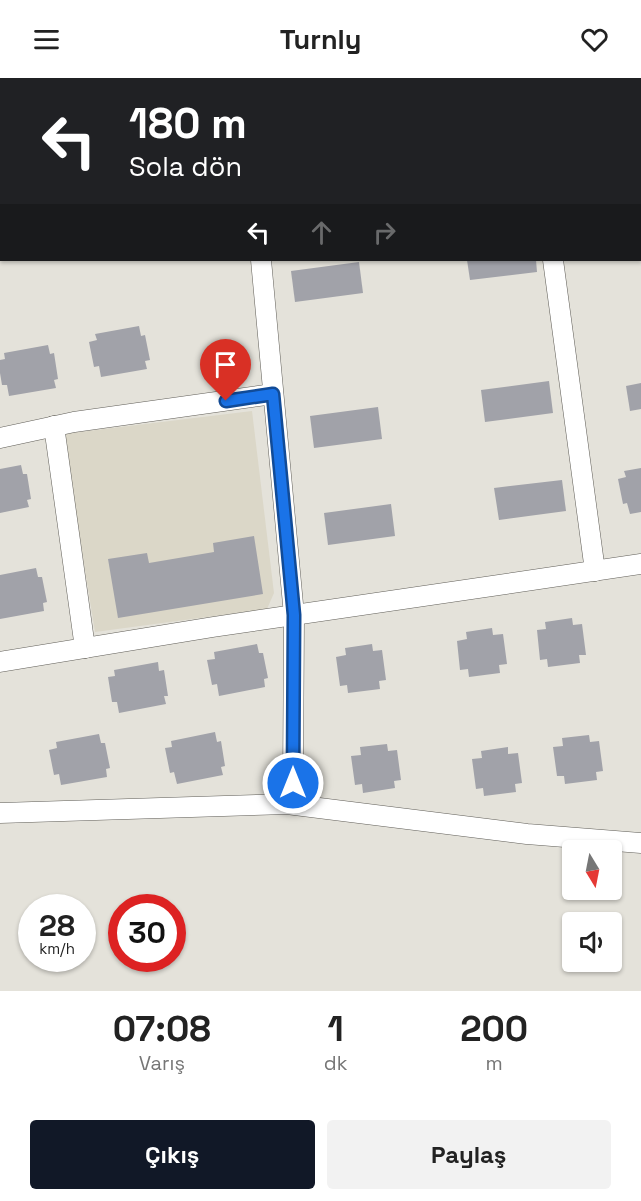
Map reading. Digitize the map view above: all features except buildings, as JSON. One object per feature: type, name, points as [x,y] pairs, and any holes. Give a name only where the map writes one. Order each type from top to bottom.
[{"type":"street","points":[[261,261],[294,615],[293,783]]},
{"type":"street","points":[[553,261],[595,571]]},
{"type":"street","points":[[0,438],[54,426],[273,394]]},
{"type":"street","points":[[54,426],[86,648]]},
{"type":"street","points":[[0,662],[294,615],[641,564]]},
{"type":"street","points":[[0,813],[287,804],[527,834],[641,843]]},
{"type":"shaded area","points":[[252,411],[274,593],[267,609],[95,632],[63,434]]},
{"type":"route","points":[[226,401],[273,394],[294,615],[293,783]]}]
